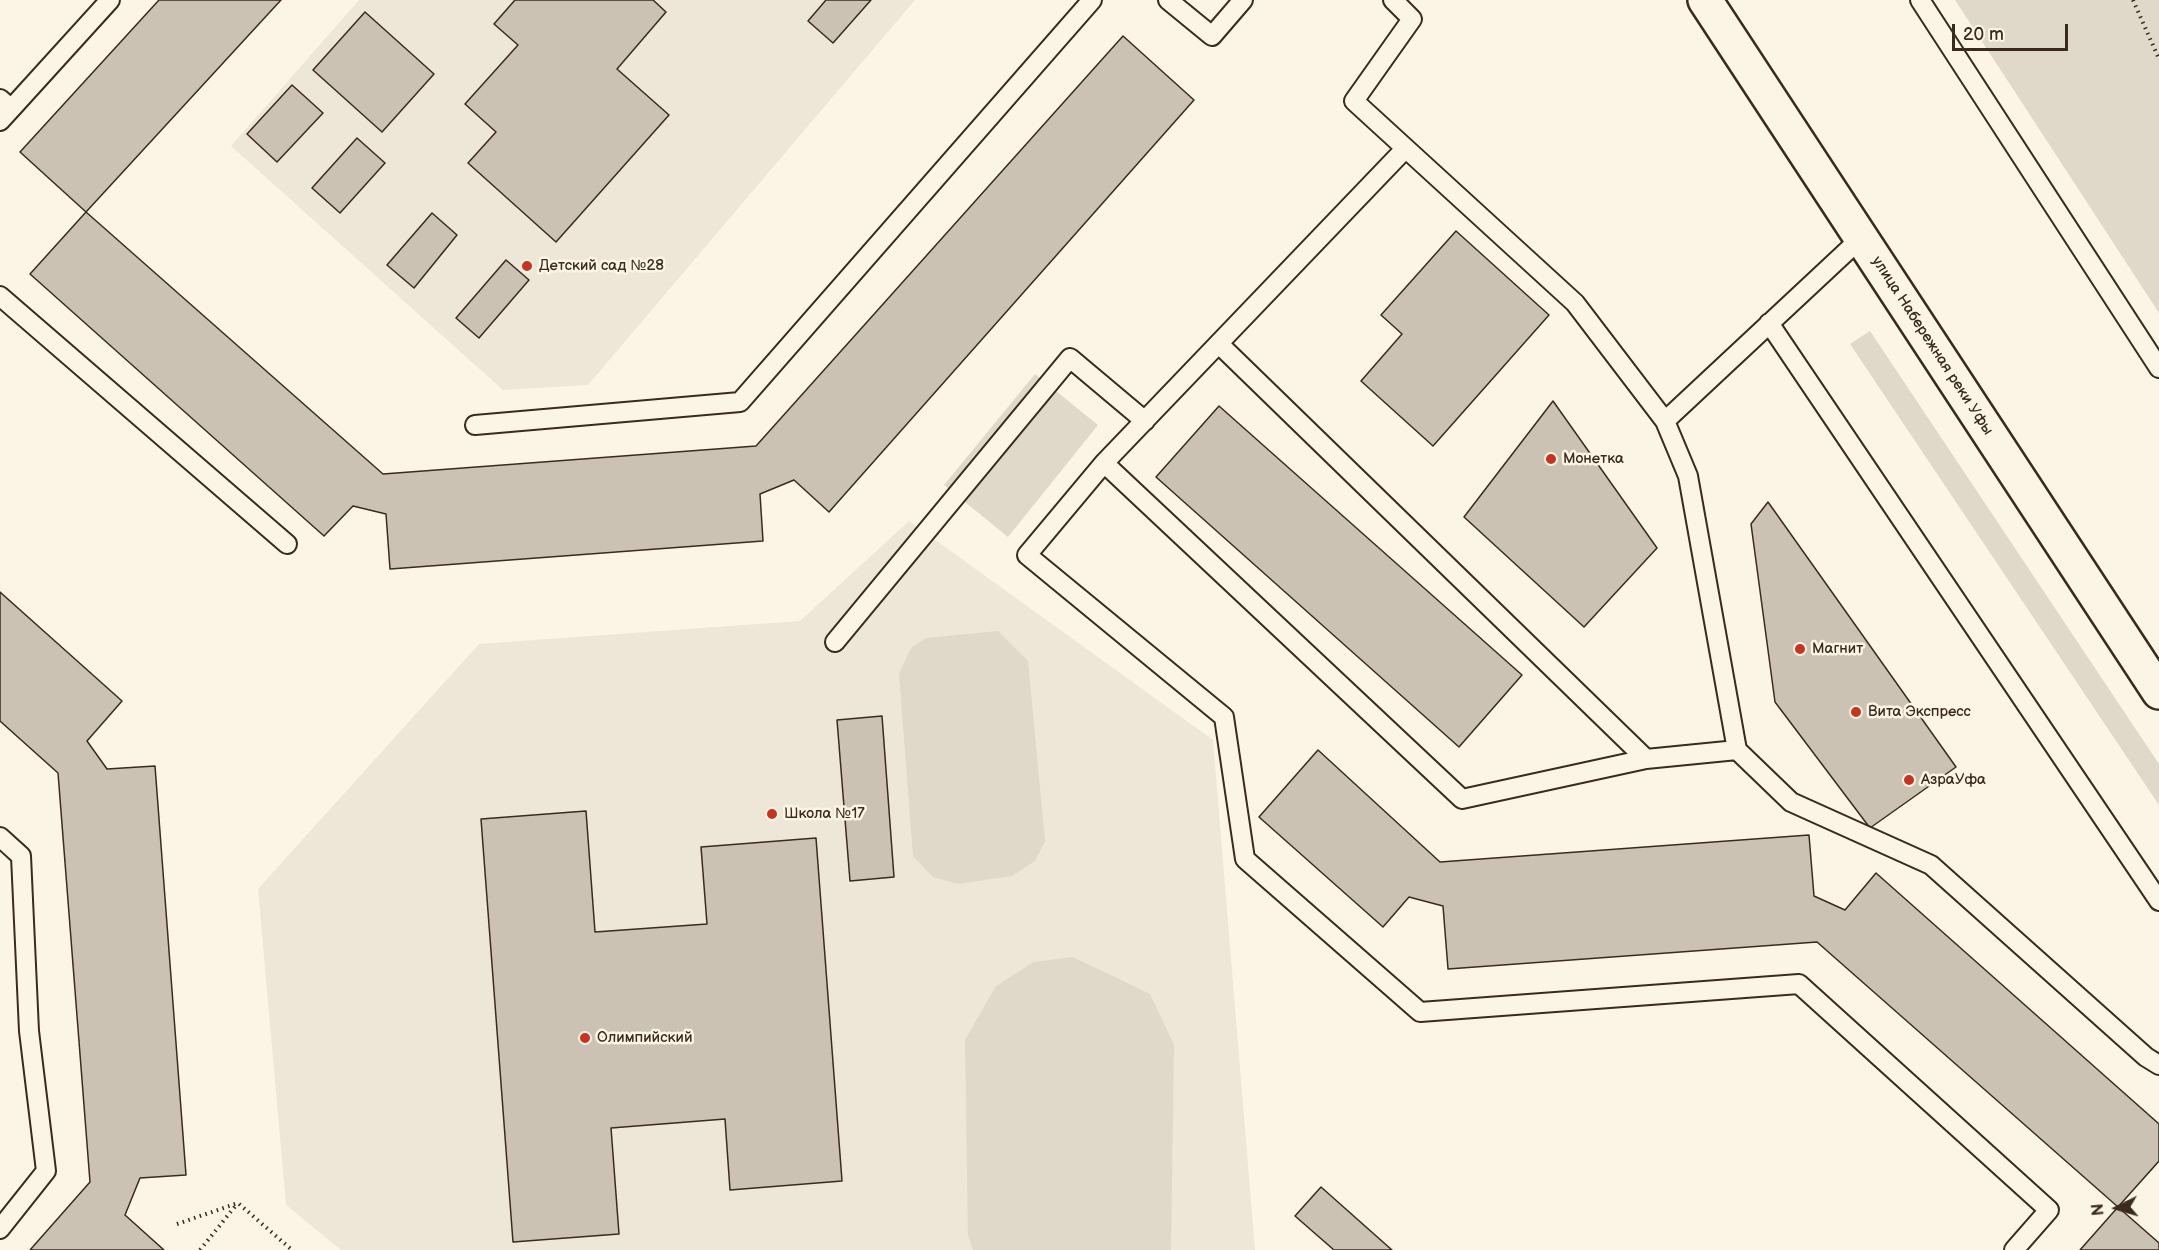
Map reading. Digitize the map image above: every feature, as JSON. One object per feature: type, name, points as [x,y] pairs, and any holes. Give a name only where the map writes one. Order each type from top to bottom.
[{"type":"street","name":"улица Набережная реки Уфы","points":[[1705,0],[2159,692]]},
{"type":"lane","points":[[4,110],[110,0]]},
{"type":"lane","points":[[475,425],[740,402],[1092,0]]},
{"type":"lane","points":[[1168,0],[1212,36],[1243,0]]},
{"type":"lane","points":[[1393,0],[1412,19],[1354,101],[1404,150],[1575,303],[1665,421],[1688,476],[1737,750],[1791,802],[1931,865],[2146,1057],[2159,1065]]},
{"type":"lane","points":[[1920,0],[2159,368]]},
{"type":"lane","points":[[1404,150],[1220,345],[1104,463],[1027,555],[1224,717],[1245,859],[1420,1012],[1799,984],[2049,1210],[2014,1250]]},
{"type":"lane","points":[[1665,421],[1861,238]]},
{"type":"lane","points":[[0,296],[287,544]]},
{"type":"lane","points":[[1769,324],[2159,901]]},
{"type":"lane","points":[[1220,345],[1646,759]]},
{"type":"lane","points":[[835,642],[1070,358],[1145,422]]},
{"type":"lane","points":[[1104,463],[1462,799],[1646,759],[1737,750]]},
{"type":"lane","points":[[0,837],[21,856],[29,1031],[46,1171],[0,1229]]},
{"type":"path","points":[[2133,0],[2159,59]]},
{"type":"path","points":[[177,1224],[238,1203]]},
{"type":"path","points":[[200,1250],[238,1203]]},
{"type":"path","points":[[238,1203],[292,1250]]},
{"type":"shaded area","name":"Детский сад №28","points":[[359,0],[915,0],[588,385],[503,390],[231,146]]},
{"type":"shaded area","points":[[1955,0],[2159,0],[2159,313]]},
{"type":"shaded area","points":[[1870,331],[2159,764],[2159,805],[1850,344]]},
{"type":"shaded area","points":[[1035,374],[1098,425],[1008,537],[944,485]]},
{"type":"shaded area","name":"Школа №17","points":[[909,521],[1213,740],[1255,1250],[341,1250],[286,1205],[258,889],[479,644],[800,621]]},
{"type":"shaded area","points":[[998,631],[1028,661],[1045,841],[1035,861],[1012,876],[958,884],[933,877],[913,856],[899,674],[911,648],[926,638]]},
{"type":"shaded area","points":[[1073,957],[1150,994],[1174,1045],[1171,1250],[973,1250],[968,1235],[965,1040],[996,986],[1034,962]]},
{"type":"building","points":[[159,0],[281,0],[86,212],[20,152]]},
{"type":"building","points":[[515,0],[653,0],[666,12],[617,69],[669,115],[556,242],[468,163],[496,132],[465,104],[518,45],[494,24]]},
{"type":"building","points":[[826,0],[871,0],[833,43],[808,21]]},
{"type":"building","points":[[365,12],[434,74],[382,132],[313,70]]},
{"type":"building","points":[[1123,36],[1194,100],[829,512],[794,480],[760,494],[763,541],[390,569],[386,514],[353,506],[324,536],[30,274],[86,212],[383,474],[756,446]]},
{"type":"building","points":[[292,85],[323,113],[277,162],[247,134]]},
{"type":"building","points":[[357,138],[385,163],[340,213],[312,188]]},
{"type":"building","points":[[432,213],[457,235],[414,288],[387,265]]},
{"type":"building","points":[[1456,231],[1549,315],[1433,446],[1361,381],[1402,334],[1381,315]]},
{"type":"building","points":[[506,260],[529,280],[479,338],[456,318]]},
{"type":"building","name":"Монетка","points":[[1553,401],[1657,548],[1584,627],[1464,517]]},
{"type":"building","points":[[1219,406],[1522,675],[1459,747],[1156,477]]},
{"type":"building","points":[[1768,502],[1956,767],[1870,828],[1775,702],[1751,524]]},
{"type":"building","points":[[0,592],[122,701],[87,741],[107,769],[155,766],[186,1175],[140,1178],[125,1215],[164,1250],[30,1250],[90,1182],[58,773],[0,721]]},
{"type":"building","points":[[882,716],[894,877],[850,881],[837,720]]},
{"type":"building","points":[[1318,750],[1440,862],[1809,835],[1814,896],[1845,910],[1876,873],[2159,1124],[2159,1161],[2118,1207],[1817,942],[1448,969],[1443,906],[1409,897],[1383,927],[1259,817]]},
{"type":"building","points":[[586,811],[595,932],[707,924],[701,847],[816,838],[842,1181],[730,1190],[725,1119],[611,1128],[619,1234],[513,1242],[481,819]]},
{"type":"building","points":[[1321,1187],[1392,1250],[1334,1250],[1295,1216]]},
{"type":"building","points":[[2118,1207],[2159,1243],[2159,1250],[2080,1250]]},
{"type":"place","name":"Детский сад №28","points":[[527,266]]},
{"type":"place","name":"Монетка","points":[[1551,459]]},
{"type":"place","name":"Магнит","points":[[1800,649]]},
{"type":"place","name":"Вита Экспресс","points":[[1856,712]]},
{"type":"place","name":"АзраУфа","points":[[1909,780]]},
{"type":"place","name":"Школа №17","points":[[772,814]]},
{"type":"place","name":"Олимпийский","points":[[585,1038]]}]
